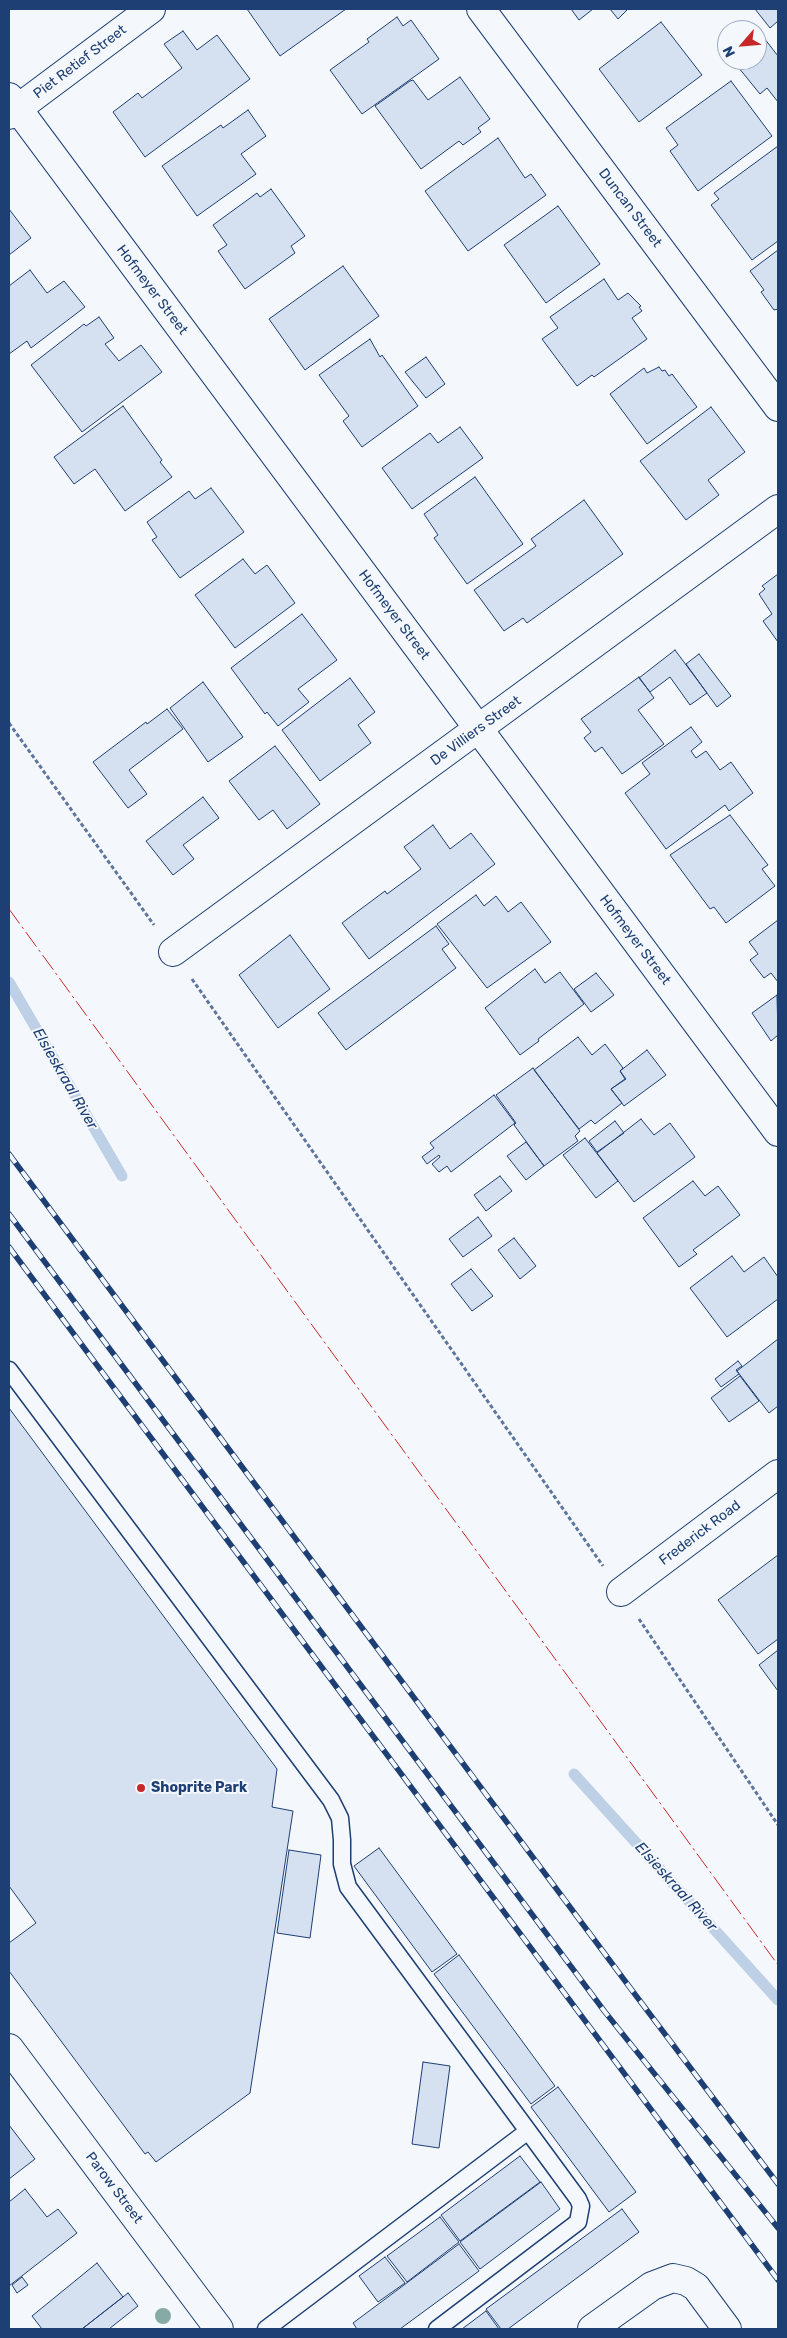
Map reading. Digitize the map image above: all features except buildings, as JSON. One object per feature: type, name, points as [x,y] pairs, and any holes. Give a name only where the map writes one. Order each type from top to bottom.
[{"type":"street","name":"Piet Retief Street","points":[[12,107],[151,9]]},
{"type":"street","name":"Duncan Street","points":[[481,9],[778,407]]},
{"type":"street","name":"Hofmeyer Street","points":[[12,107],[778,1132]]},
{"type":"street","name":"De Villiers Street","points":[[173,952],[479,730],[778,509]]},
{"type":"street","name":"Frederick Road","points":[[621,1592],[778,1474]]},
{"type":"street","name":"Parow Street","points":[[9,2048],[219,2329]]},
{"type":"street","points":[[592,2329],[652,2286],[665,2279],[686,2281],[696,2288],[728,2329]]},
{"type":"lane","points":[[9,1370],[331,1800],[342,1829],[342,1864],[348,1887],[578,2199],[581,2206],[578,2222],[437,2329]]},
{"type":"lane","points":[[266,2329],[528,2131]]},
{"type":"path","points":[[9,723],[173,952],[621,1592],[778,1825]]},
{"type":"waterway","name":"Elsieskraal River","points":[[9,982],[122,1176]]},
{"type":"waterway","name":"Elsieskraal River","points":[[574,1774],[778,2000]]},
{"type":"railway","points":[[9,1154],[778,2184]]},
{"type":"railway","points":[[9,1214],[605,2012],[778,2228]]},
{"type":"railway","points":[[9,1247],[778,2280]]},
{"type":"power","points":[[9,909],[778,1965]]},
{"type":"place","name":"Shoprite Park","points":[[141,1788]]}]
